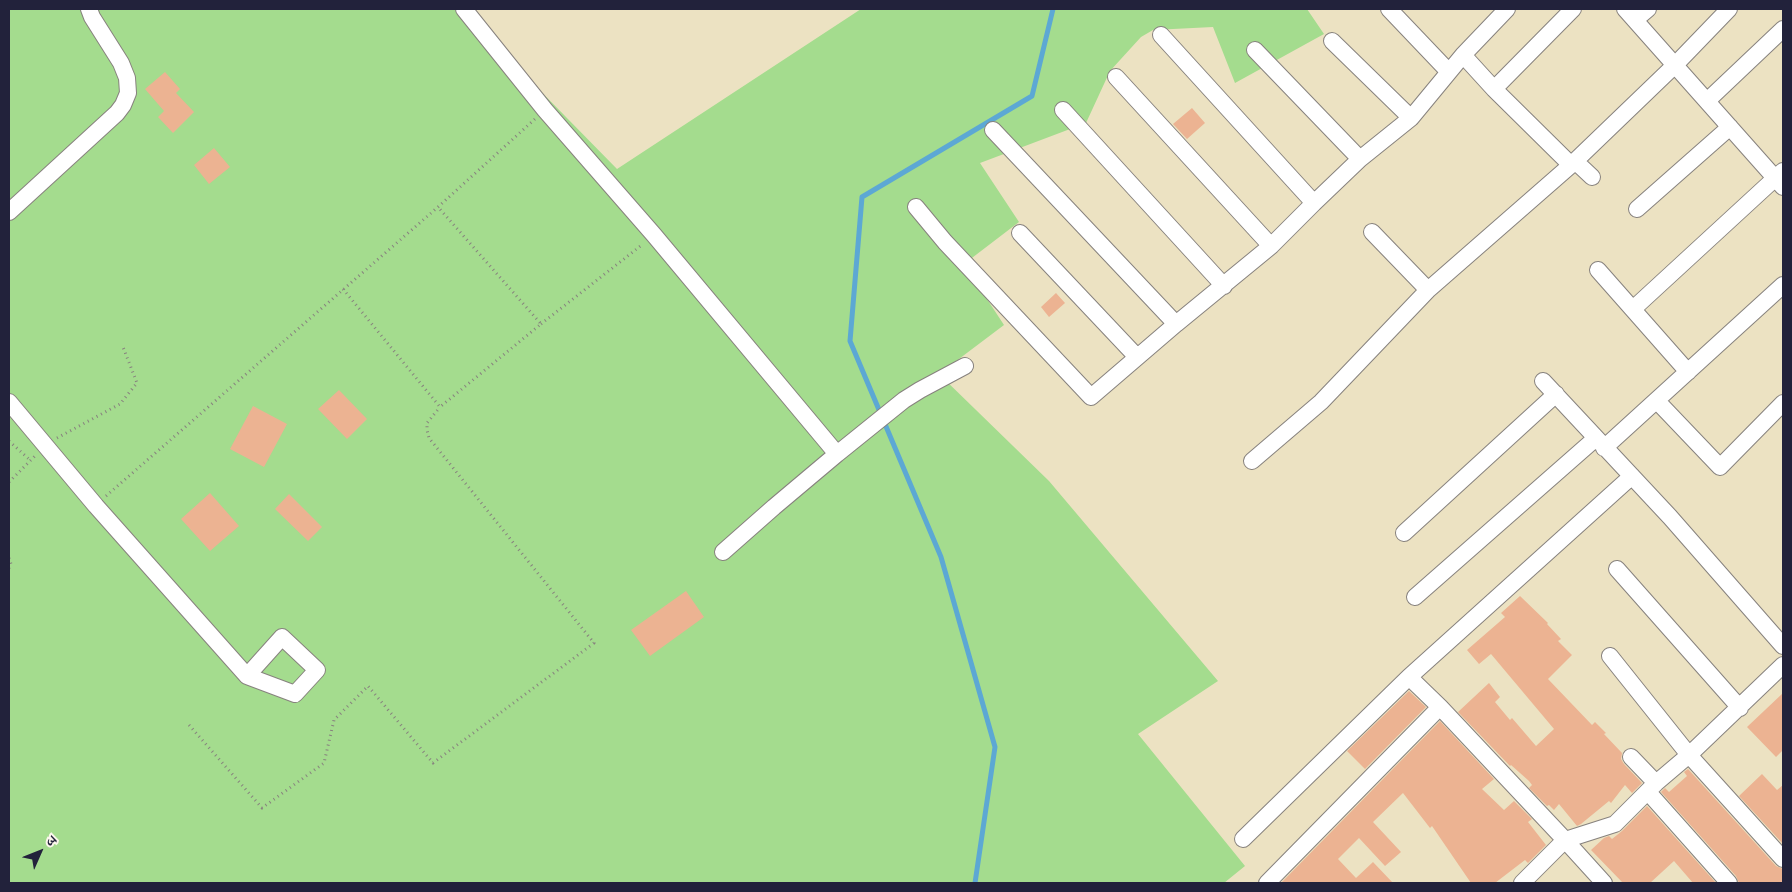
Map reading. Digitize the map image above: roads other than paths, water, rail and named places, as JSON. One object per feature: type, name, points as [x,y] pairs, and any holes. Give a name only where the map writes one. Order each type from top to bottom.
[{"type":"street","points":[[9,212],[117,113],[128,92],[127,78],[120,63],[88,9]]},
{"type":"street","points":[[464,9],[545,110],[654,235],[836,454]]},
{"type":"street","points":[[1389,9],[1449,72]]},
{"type":"street","points":[[916,206],[945,242],[1092,398],[1137,357],[1271,246],[1360,159],[1411,118],[1449,72],[1507,9]]},
{"type":"street","points":[[1494,89],[1573,9]]},
{"type":"street","points":[[1633,309],[1781,179],[1730,127],[1630,14],[1648,9]]},
{"type":"street","points":[[1252,462],[1321,402],[1428,290],[1573,163],[1675,65],[1729,9]]},
{"type":"street","points":[[1707,101],[1783,28]]},
{"type":"street","points":[[1160,35],[1314,203]]},
{"type":"street","points":[[1332,41],[1411,118]]},
{"type":"street","points":[[1256,50],[1360,159]]},
{"type":"street","points":[[1464,55],[1494,89],[1573,163],[1592,177]]},
{"type":"street","points":[[1116,77],[1271,246]]},
{"type":"street","points":[[1063,110],[1224,286]]},
{"type":"street","points":[[1637,209],[1730,127]]},
{"type":"street","points":[[993,130],[1176,324]]},
{"type":"street","points":[[1020,232],[1137,357]]},
{"type":"street","points":[[1372,232],[1428,290]]},
{"type":"street","points":[[1598,270],[1688,372]]},
{"type":"street","points":[[1416,597],[1600,443],[1658,401],[1783,285]]},
{"type":"street","points":[[723,552],[836,454],[904,400],[965,366]]},
{"type":"street","points":[[1544,381],[1670,517],[1783,646]]},
{"type":"street","points":[[1404,533],[1556,394]]},
{"type":"street","points":[[1658,401],[1720,466],[1783,403]]},
{"type":"street","points":[[9,402],[96,506],[247,676]]},
{"type":"street","points":[[1243,839],[1409,677],[1632,476]]},
{"type":"street","points":[[1617,570],[1740,708]]},
{"type":"street","points":[[1610,656],[1688,755],[1783,859]]},
{"type":"street","points":[[1522,883],[1565,840],[1615,824],[1783,666]]},
{"type":"street","points":[[1409,677],[1440,707],[1604,883]]},
{"type":"street","points":[[1267,883],[1440,707]]},
{"type":"street","points":[[1631,757],[1652,788],[1729,883]]},
{"type":"waterway","points":[[975,883],[995,747],[941,557],[850,341],[862,197],[1032,96],[1053,9]]}]
